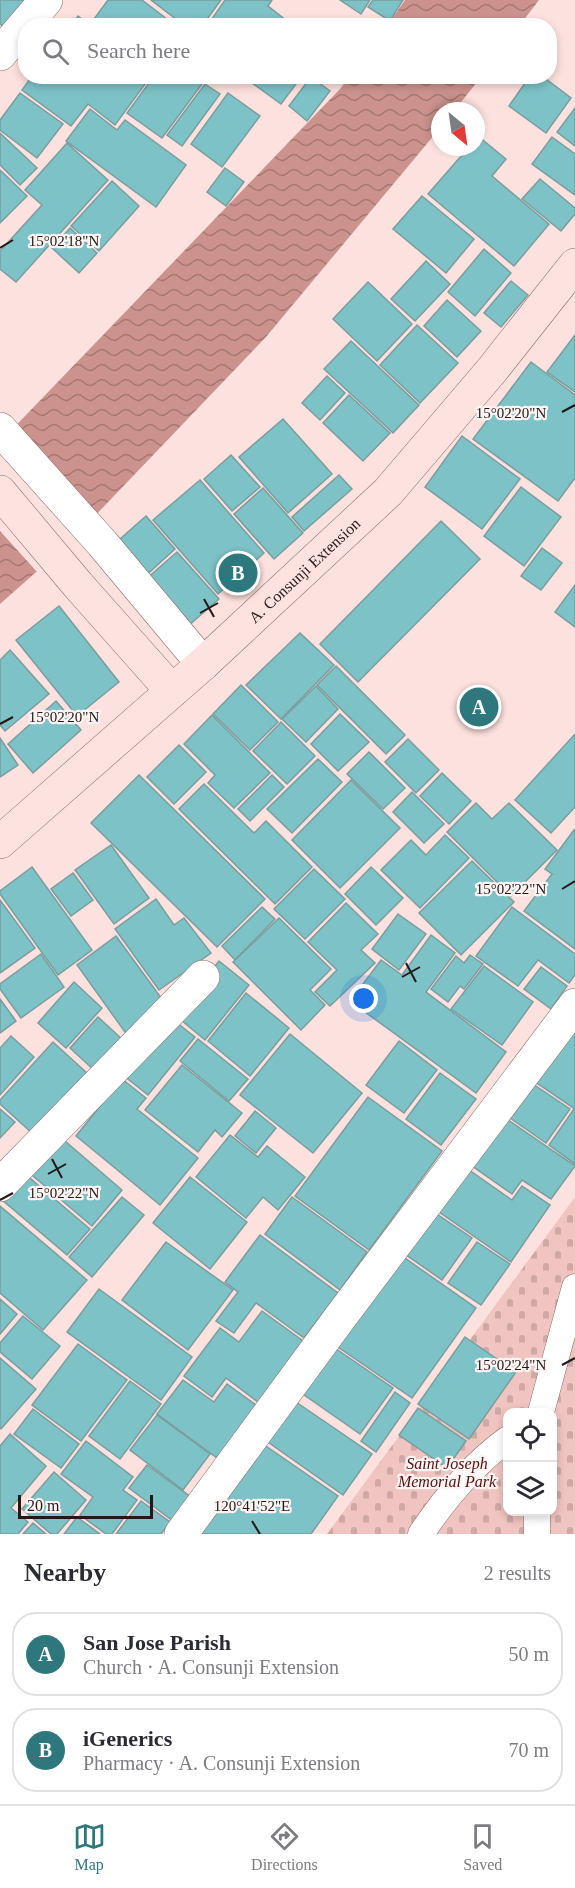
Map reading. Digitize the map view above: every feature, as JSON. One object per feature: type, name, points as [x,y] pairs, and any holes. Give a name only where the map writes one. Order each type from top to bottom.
[{"type":"main road","name":"A. Consunji Extension","points":[[0,842],[203,664],[388,492],[492,370],[575,265]]},
{"type":"main road","points":[[0,492],[78,585],[172,691]]},
{"type":"street","points":[[31,18],[46,0]]},
{"type":"street","points":[[0,54],[18,33]]},
{"type":"street","points":[[0,429],[102,543],[203,664]]},
{"type":"street","points":[[0,1185],[203,977]]},
{"type":"street","points":[[181,1534],[575,1005]]},
{"type":"lane","points":[[542,1408],[575,1287]]},
{"type":"lane","points":[[421,1534],[438,1508],[503,1442]]},
{"type":"lane","points":[[537,1516],[537,1534]]},
{"type":"green space","name":"Saint Joseph Memorial Park","points":[[575,1197],[575,1534],[327,1534]]},
{"type":"water","points":[[405,0],[539,0],[525,18],[393,18]]},
{"type":"water","points":[[344,84],[475,84],[461,102],[431,102],[431,139],[266,337],[69,543],[0,604],[0,442]]},
{"type":"pier","points":[[0,451],[80,537],[39,574],[0,531]]},
{"type":"building","points":[[0,0],[29,0],[9,30],[0,24]]},
{"type":"building","points":[[108,0],[142,0],[166,18],[95,18]]},
{"type":"building","points":[[151,0],[221,0],[208,18],[175,18]]},
{"type":"building","points":[[225,0],[272,0],[268,6],[283,18],[213,18]]},
{"type":"building","points":[[340,0],[370,0],[361,14]]},
{"type":"building","points":[[373,0],[403,0],[392,18],[385,18],[368,7]]},
{"type":"building","points":[[26,84],[145,84],[115,125],[88,104],[71,126],[22,90]]},
{"type":"building","points":[[148,84],[202,84],[162,138],[127,113]]},
{"type":"building","points":[[205,84],[220,94],[182,146],[167,135]]},
{"type":"building","points":[[253,84],[296,84],[281,104]]},
{"type":"building","points":[[306,84],[320,84],[330,91],[307,121],[289,106]]},
{"type":"building","points":[[524,84],[553,84],[571,98],[546,133],[509,106]]},
{"type":"building","points":[[20,93],[63,124],[37,158],[0,130],[0,120]]},
{"type":"building","points":[[228,93],[260,116],[222,167],[191,144]]},
{"type":"building","points":[[575,108],[575,146],[557,132]]},
{"type":"building","points":[[90,109],[117,130],[125,120],[186,165],[156,207],[66,141]]},
{"type":"building","points":[[0,133],[37,168],[20,185],[0,165]]},
{"type":"building","points":[[552,137],[575,154],[575,195],[532,164]]},
{"type":"building","points":[[485,142],[506,159],[492,176],[549,224],[514,266],[428,194],[461,156],[485,156]]},
{"type":"building","points":[[67,143],[108,180],[16,282],[0,269],[0,251],[42,205],[25,190]]},
{"type":"building","points":[[225,168],[244,182],[226,206],[207,192]]},
{"type":"building","points":[[0,170],[27,196],[0,223]]},
{"type":"building","points":[[540,179],[575,208],[575,214],[561,231],[522,199]]},
{"type":"building","points":[[112,181],[139,206],[99,251],[71,226]]},
{"type":"building","points":[[422,196],[474,239],[446,273],[393,229]]},
{"type":"building","points":[[70,228],[97,253],[79,273],[52,248]]},
{"type":"building","points":[[484,249],[511,273],[475,316],[448,292]]},
{"type":"building","points":[[426,261],[450,284],[415,321],[391,299]]},
{"type":"building","points":[[511,281],[528,295],[501,327],[484,313]]},
{"type":"building","points":[[368,282],[412,324],[377,361],[333,319]]},
{"type":"building","points":[[447,300],[481,331],[457,357],[424,326]]},
{"type":"building","points":[[417,325],[458,363],[420,403],[380,365]]},
{"type":"building","points":[[575,335],[575,392],[547,372]]},
{"type":"building","points":[[351,341],[419,405],[393,433],[324,369]]},
{"type":"building","points":[[531,362],[575,395],[575,478],[558,501],[473,439]]},
{"type":"building","points":[[327,376],[345,393],[320,420],[302,403]]},
{"type":"building","points":[[349,395],[390,433],[363,461],[323,423]]},
{"type":"building","points":[[283,419],[332,474],[288,513],[239,457]]},
{"type":"building","points":[[462,436],[520,479],[482,529],[425,487]]},
{"type":"building","points":[[231,455],[260,487],[232,511],[204,479]]},
{"type":"building","points":[[339,475],[352,489],[304,531],[292,517]]},
{"type":"building","points":[[200,480],[264,553],[218,594],[153,520]]},
{"type":"building","points":[[521,487],[561,517],[524,566],[484,536]]},
{"type":"building","points":[[263,488],[303,533],[274,559],[234,514]]},
{"type":"building","points":[[146,516],[175,549],[141,580],[111,547]]},
{"type":"building","points":[[441,521],[480,559],[358,682],[320,644]]},
{"type":"building","points":[[542,548],[562,563],[541,590],[521,576]]},
{"type":"building","points":[[177,552],[219,599],[187,627],[145,580]]},
{"type":"building","points":[[575,585],[575,627],[555,612]]},
{"type":"building","points":[[59,606],[119,682],[77,716],[16,640]]},
{"type":"building","points":[[300,633],[334,665],[281,719],[246,685]]},
{"type":"building","points":[[10,650],[49,694],[5,731],[0,725],[0,660]]},
{"type":"building","points":[[336,666],[405,735],[386,754],[317,685]]},
{"type":"building","points":[[241,685],[278,722],[250,750],[213,714]]},
{"type":"building","points":[[316,686],[338,709],[306,742],[282,719]]},
{"type":"building","points":[[56,701],[81,730],[33,773],[8,744]]},
{"type":"building","points":[[340,714],[369,742],[338,771],[311,744]]},
{"type":"building","points":[[212,715],[270,773],[234,808],[208,783],[215,775],[184,744]]},
{"type":"building","points":[[281,722],[315,756],[287,784],[253,751]]},
{"type":"building","points":[[575,734],[575,807],[551,833],[515,800]]},
{"type":"building","points":[[0,738],[18,765],[0,777]]},
{"type":"building","points":[[408,739],[439,770],[416,793],[385,762]]},
{"type":"building","points":[[179,745],[206,772],[174,804],[147,777]]},
{"type":"building","points":[[369,752],[405,788],[383,809],[347,774]]},
{"type":"building","points":[[318,759],[342,782],[292,833],[267,809]]},
{"type":"building","points":[[442,773],[471,801],[449,824],[420,796]]},
{"type":"building","points":[[139,775],[265,899],[217,947],[91,823]]},
{"type":"building","points":[[272,775],[284,787],[250,821],[238,809]]},
{"type":"building","points":[[351,780],[400,828],[340,888],[292,840]]},
{"type":"building","points":[[204,784],[254,833],[266,821],[312,867],[275,904],[179,809]]},
{"type":"building","points":[[412,792],[444,824],[424,843],[393,812]]},
{"type":"building","points":[[476,803],[492,819],[509,803],[557,850],[511,896],[447,832]]},
{"type":"building","points":[[574,830],[575,949],[524,911],[552,874],[545,869]]},
{"type":"building","points":[[445,835],[469,858],[420,908],[381,870],[411,840],[426,855]]},
{"type":"building","points":[[111,845],[149,898],[114,924],[75,870]]},
{"type":"building","points":[[472,861],[514,902],[461,955],[419,913]]},
{"type":"building","points":[[32,867],[92,950],[58,975],[0,894],[0,891]]},
{"type":"building","points":[[371,867],[403,898],[376,925],[345,894]]},
{"type":"building","points":[[314,869],[345,899],[305,939],[274,909]]},
{"type":"building","points":[[73,873],[93,900],[71,916],[51,889]]},
{"type":"building","points":[[156,899],[174,925],[184,918],[211,953],[159,990],[115,929]]},
{"type":"building","points":[[0,900],[35,948],[0,973]]},
{"type":"building","points":[[346,903],[378,934],[361,950],[375,963],[330,1006],[315,992],[337,970],[308,942]]},
{"type":"building","points":[[262,907],[275,919],[235,960],[222,946]]},
{"type":"building","points":[[512,907],[575,954],[575,975],[569,983],[538,960],[518,986],[476,956]]},
{"type":"building","points":[[398,914],[426,934],[399,970],[372,949]]},
{"type":"building","points":[[279,918],[331,969],[310,990],[325,1005],[301,1030],[233,962]]},
{"type":"building","points":[[431,935],[455,953],[426,992],[506,1052],[476,1093],[350,1001],[381,960],[402,975]]},
{"type":"building","points":[[116,936],[170,1010],[130,1039],[77,965]]},
{"type":"building","points":[[41,954],[64,987],[21,1018],[0,989],[0,984]]},
{"type":"building","points":[[470,955],[483,964],[464,989],[460,986],[448,1002],[431,989],[456,956],[464,963]]},
{"type":"building","points":[[219,961],[249,985],[205,1040],[175,1015]]},
{"type":"building","points":[[484,966],[533,1002],[502,1045],[451,1009]]},
{"type":"building","points":[[541,967],[567,986],[551,1009],[524,989]]},
{"type":"building","points":[[74,982],[102,1008],[66,1048],[38,1023]]},
{"type":"building","points":[[246,993],[289,1028],[250,1076],[208,1041]]},
{"type":"building","points":[[0,999],[16,1021],[0,1033]]},
{"type":"building","points":[[575,1010],[575,1109],[528,1077]]},
{"type":"building","points":[[98,1017],[124,1041],[96,1072],[70,1048]]},
{"type":"building","points":[[171,1018],[195,1037],[148,1095],[124,1076]]},
{"type":"building","points":[[290,1034],[362,1093],[313,1153],[240,1095]]},
{"type":"building","points":[[11,1036],[34,1057],[0,1095],[0,1048]]},
{"type":"building","points":[[198,1039],[248,1079],[229,1101],[180,1061]]},
{"type":"building","points":[[399,1041],[437,1070],[404,1113],[366,1085]]},
{"type":"building","points":[[53,1042],[87,1073],[32,1133],[0,1104],[0,1100]]},
{"type":"building","points":[[182,1065],[242,1113],[222,1137],[215,1130],[198,1152],[145,1110]]},
{"type":"building","points":[[440,1073],[476,1099],[441,1145],[406,1119]]},
{"type":"building","points":[[524,1078],[570,1109],[546,1143],[500,1111]]},
{"type":"building","points":[[122,1079],[146,1098],[137,1109],[198,1158],[160,1205],[76,1136]]},
{"type":"building","points":[[368,1097],[442,1151],[369,1250],[295,1196]]},
{"type":"building","points":[[0,1109],[15,1122],[0,1138]]},
{"type":"building","points":[[575,1110],[575,1164],[549,1145]]},
{"type":"building","points":[[255,1111],[276,1128],[256,1153],[235,1136]]},
{"type":"building","points":[[498,1113],[575,1166],[551,1199],[522,1180],[512,1194],[465,1161]]},
{"type":"building","points":[[58,1135],[122,1190],[92,1226],[27,1171]]},
{"type":"building","points":[[230,1135],[258,1157],[267,1146],[305,1177],[278,1210],[263,1197],[246,1218],[196,1177]]},
{"type":"building","points":[[462,1165],[512,1200],[522,1186],[550,1205],[511,1262],[432,1207]]},
{"type":"building","points":[[24,1173],[90,1229],[67,1255],[1,1199]]},
{"type":"building","points":[[190,1177],[247,1222],[210,1269],[153,1223]]},
{"type":"building","points":[[122,1197],[144,1215],[92,1277],[69,1257]]},
{"type":"building","points":[[292,1197],[367,1252],[340,1290],[265,1234]]},
{"type":"building","points":[[0,1206],[87,1280],[43,1330],[0,1293]]},
{"type":"building","points":[[428,1208],[472,1238],[442,1280],[399,1250]]},
{"type":"building","points":[[260,1235],[338,1293],[304,1338],[256,1303],[234,1333],[216,1321],[238,1292],[225,1282]]},
{"type":"building","points":[[166,1242],[233,1290],[188,1350],[122,1300]]},
{"type":"building","points":[[477,1242],[510,1264],[481,1305],[448,1283]]},
{"type":"building","points":[[402,1256],[476,1308],[412,1398],[338,1347]]},
{"type":"building","points":[[99,1289],[192,1357],[161,1400],[67,1332]]},
{"type":"building","points":[[0,1299],[17,1314],[0,1334]]},
{"type":"building","points":[[262,1311],[303,1341],[258,1402],[226,1378],[212,1397],[184,1376],[220,1328],[239,1342]]},
{"type":"building","points":[[23,1316],[60,1346],[32,1379],[0,1352],[0,1343]]},
{"type":"building","points":[[465,1337],[516,1372],[469,1439],[418,1404]]},
{"type":"building","points":[[78,1344],[127,1380],[81,1441],[32,1405]]},
{"type":"building","points":[[332,1346],[393,1388],[360,1434],[300,1392]]},
{"type":"building","points":[[0,1358],[36,1389],[1,1429],[0,1428]]},
{"type":"building","points":[[183,1380],[214,1402],[227,1384],[256,1405],[217,1458],[157,1414]]},
{"type":"building","points":[[130,1381],[161,1404],[120,1459],[89,1436]]},
{"type":"building","points":[[395,1392],[410,1403],[376,1452],[361,1441]]},
{"type":"building","points":[[296,1402],[372,1454],[343,1495],[268,1442]]},
{"type":"building","points":[[418,1408],[466,1441],[447,1468],[399,1435]]},
{"type":"building","points":[[33,1409],[79,1444],[61,1468],[14,1434]]},
{"type":"building","points":[[157,1415],[210,1454],[183,1490],[130,1450]]},
{"type":"building","points":[[10,1434],[46,1466],[11,1508],[28,1522],[18,1534],[0,1534],[0,1446]]},
{"type":"building","points":[[86,1441],[133,1477],[123,1490],[137,1500],[112,1534],[106,1534],[80,1515],[93,1497],[61,1474]]},
{"type":"building","points":[[263,1444],[338,1496],[311,1534],[200,1534]]},
{"type":"building","points":[[147,1465],[191,1497],[173,1521],[129,1488]]},
{"type":"building","points":[[54,1472],[86,1500],[57,1534],[51,1534],[22,1509]]},
{"type":"building","points":[[141,1501],[170,1522],[161,1534],[116,1534]]},
{"type":"building","points":[[77,1517],[100,1534],[64,1534]]},
{"type":"building","points":[[33,1523],[46,1534],[23,1534]]},
{"type":"place","name":"iGenerics","points":[[238,573]]},
{"type":"place","name":"San Jose Parish","points":[[479,707]]}]
